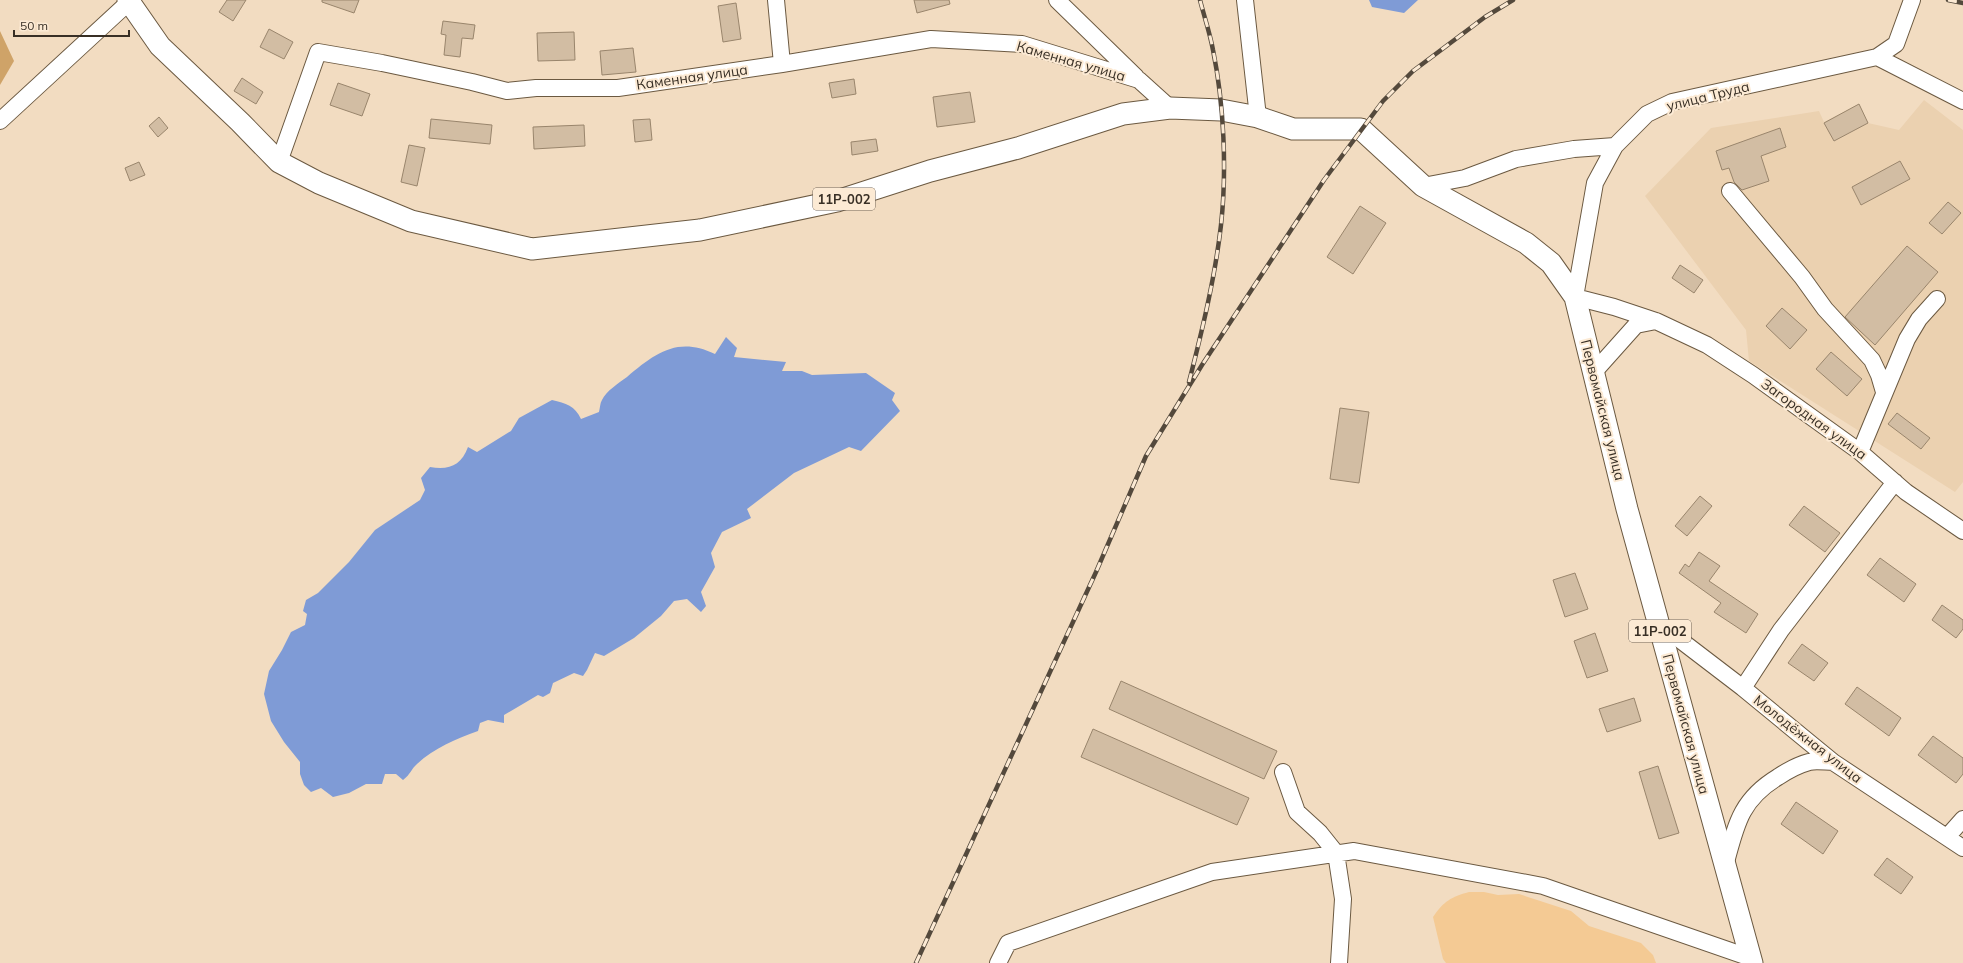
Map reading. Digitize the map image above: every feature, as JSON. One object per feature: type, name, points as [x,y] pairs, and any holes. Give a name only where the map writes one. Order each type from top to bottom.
[{"type":"main road","name":"11Р-002","points":[[129,1],[160,46],[240,122],[279,162],[319,184],[410,221],[532,249],[700,230],[829,203],[930,171],[1018,148],[1123,114],[1170,108],[1221,110],[1258,117],[1293,129],[1361,129],[1424,186],[1526,243],[1551,263],[1575,298]]},
{"type":"main road","name":"Первомайская улица","points":[[1575,298],[1627,509],[1751,961]]},
{"type":"street","points":[[776,0],[782,64]]},
{"type":"street","points":[[1057,0],[1139,80]]},
{"type":"street","points":[[1245,0],[1258,117]]},
{"type":"street","name":"улица Труда","points":[[1575,298],[1595,183],[1615,146],[1647,114],[1672,102],[1877,57],[1896,44],[1912,0]]},
{"type":"street","points":[[0,121],[129,1]]},
{"type":"street","name":"Каменная улица","points":[[279,162],[318,52],[382,63],[507,91],[536,88],[618,88],[782,64],[931,39],[1022,44],[1139,80],[1170,108]]},
{"type":"street","points":[[1877,57],[1963,101]]},
{"type":"street","points":[[1424,186],[1465,178],[1516,159],[1574,149],[1615,146]]},
{"type":"street","points":[[1730,191],[1802,277],[1825,309],[1872,360],[1879,375],[1884,392]]},
{"type":"street","name":"Загородная улица","points":[[1575,298],[1614,306],[1656,321],[1707,345],[1746,370],[1860,452],[1895,482],[1963,531]]},
{"type":"street","points":[[1860,452],[1907,339],[1919,319],[1937,299]]},
{"type":"street","points":[[1594,372],[1636,325],[1656,321]]},
{"type":"street","points":[[1743,688],[1781,630],[1895,482]]},
{"type":"street","name":"Молодёжная улица","points":[[1658,622],[1743,688],[1833,762],[1963,848]]},
{"type":"street","points":[[1725,866],[1736,827],[1747,804],[1763,786],[1786,772],[1810,762],[1833,762]]},
{"type":"street","points":[[1283,772],[1297,812],[1320,833],[1336,853],[1343,899],[1339,963]]},
{"type":"street","points":[[1947,837],[1963,819]]},
{"type":"street","points":[[998,963],[1008,943],[1212,872],[1354,850],[1543,886],[1751,961]]},
{"type":"shaded area","points":[[0,31],[14,61],[0,85]]},
{"type":"shaded area","points":[[1924,100],[1963,130],[1963,482],[1955,492],[1749,361],[1746,330],[1645,196],[1711,128],[1819,111],[1824,122],[1859,104],[1868,123],[1899,130]]},
{"type":"shaded area","points":[[1469,892],[1484,892],[1498,895],[1519,894],[1571,911],[1589,926],[1641,943],[1653,955],[1656,963],[1446,963],[1443,959],[1433,917],[1448,900]]},
{"type":"water","points":[[1369,0],[1418,0],[1404,13],[1372,7]]},
{"type":"water","points":[[726,337],[737,348],[734,357],[786,362],[782,371],[802,371],[812,375],[866,373],[895,393],[892,400],[900,411],[861,451],[849,447],[794,473],[747,509],[751,518],[722,532],[711,553],[715,567],[701,592],[706,606],[701,612],[687,599],[674,601],[661,616],[634,638],[604,656],[595,653],[583,676],[574,673],[553,683],[550,693],[543,697],[538,695],[504,715],[504,723],[488,720],[480,723],[478,731],[431,753],[415,766],[403,780],[396,774],[385,774],[382,784],[366,784],[349,793],[333,797],[321,788],[311,792],[304,785],[300,774],[300,762],[284,742],[271,721],[264,694],[269,671],[291,632],[305,625],[307,614],[303,611],[306,600],[318,593],[349,562],[375,530],[420,500],[425,490],[421,478],[430,467],[443,468],[454,465],[462,459],[468,447],[477,452],[511,431],[519,418],[552,400],[562,402],[570,406],[576,411],[581,419],[599,412],[601,401],[610,390],[657,354],[678,347],[690,347],[702,349],[715,354]]},
{"type":"building","points":[[227,0],[246,0],[233,21],[219,12]]},
{"type":"building","points":[[322,0],[359,0],[354,13],[322,2]]},
{"type":"building","points":[[914,0],[949,0],[950,4],[917,13]]},
{"type":"building","points":[[736,3],[741,39],[723,42],[718,6]]},
{"type":"building","points":[[443,21],[475,25],[473,39],[462,38],[460,57],[444,55],[446,35],[441,34]]},
{"type":"building","points":[[269,29],[293,42],[284,59],[260,47]]},
{"type":"building","points":[[574,32],[575,60],[538,61],[537,33]]},
{"type":"building","points":[[633,48],[636,72],[602,75],[600,51]]},
{"type":"building","points":[[242,78],[263,92],[256,104],[234,91]]},
{"type":"building","points":[[854,79],[856,94],[832,98],[829,83]]},
{"type":"building","points":[[338,83],[370,94],[362,116],[330,105]]},
{"type":"building","points":[[970,92],[975,122],[937,127],[933,97]]},
{"type":"building","points":[[1859,104],[1868,123],[1834,141],[1824,123]]},
{"type":"building","points":[[159,117],[168,128],[158,137],[149,126]]},
{"type":"building","points":[[431,119],[492,125],[490,144],[429,138]]},
{"type":"building","points":[[650,119],[652,140],[635,142],[633,120]]},
{"type":"building","points":[[584,125],[585,146],[534,149],[533,127]]},
{"type":"building","points":[[1780,128],[1786,147],[1761,156],[1769,181],[1742,190],[1734,182],[1729,168],[1722,170],[1716,151]]},
{"type":"building","points":[[876,139],[878,151],[852,155],[851,142]]},
{"type":"building","points":[[409,145],[425,148],[417,186],[401,182]]},
{"type":"building","points":[[1900,161],[1910,179],[1861,205],[1852,187]]},
{"type":"building","points":[[139,162],[145,175],[130,181],[125,168]]},
{"type":"building","points":[[1948,202],[1961,213],[1942,234],[1929,223]]},
{"type":"building","points":[[1360,206],[1386,223],[1353,274],[1327,257]]},
{"type":"building","points":[[1907,246],[1938,272],[1875,345],[1845,317]]},
{"type":"building","points":[[1680,265],[1703,280],[1694,293],[1672,278]]},
{"type":"building","points":[[1782,308],[1807,330],[1790,349],[1766,326]]},
{"type":"building","points":[[1831,352],[1862,379],[1847,396],[1816,369]]},
{"type":"building","points":[[1340,408],[1369,412],[1359,483],[1330,479]]},
{"type":"building","points":[[1897,413],[1930,438],[1921,449],[1888,424]]},
{"type":"building","points":[[1700,496],[1712,506],[1687,536],[1675,526]]},
{"type":"building","points":[[1804,506],[1840,533],[1825,552],[1789,525]]},
{"type":"building","points":[[1699,552],[1720,566],[1709,581],[1758,614],[1746,633],[1714,612],[1721,603],[1679,573],[1685,564],[1689,567]]},
{"type":"building","points":[[1880,558],[1916,584],[1904,602],[1867,575]]},
{"type":"building","points":[[1575,573],[1588,609],[1565,617],[1553,580]]},
{"type":"building","points":[[1942,605],[1963,620],[1963,629],[1956,638],[1932,620]]},
{"type":"building","points":[[1595,633],[1608,671],[1587,678],[1574,641]]},
{"type":"building","points":[[1802,644],[1828,663],[1814,681],[1788,663]]},
{"type":"building","points":[[1121,681],[1277,751],[1264,779],[1109,709]]},
{"type":"building","points":[[1857,687],[1901,718],[1889,736],[1845,704]]},
{"type":"building","points":[[1634,698],[1641,721],[1607,732],[1599,709]]},
{"type":"building","points":[[1093,729],[1249,798],[1237,825],[1081,757]]},
{"type":"building","points":[[1933,736],[1963,758],[1963,774],[1956,783],[1918,755]]},
{"type":"building","points":[[1658,766],[1679,833],[1659,839],[1639,772]]},
{"type":"building","points":[[1796,802],[1838,831],[1823,854],[1781,824]]},
{"type":"building","points":[[1887,858],[1913,877],[1901,894],[1874,875]]},
{"type":"railway","points":[[1189,382],[1212,285],[1221,225],[1224,182],[1220,92],[1212,44],[1200,0]]},
{"type":"railway","points":[[916,963],[1096,572],[1146,456],[1202,365],[1324,180],[1383,101],[1413,71],[1485,17],[1513,0]]},
{"type":"railway","points":[[1948,0],[1963,3]]}]
